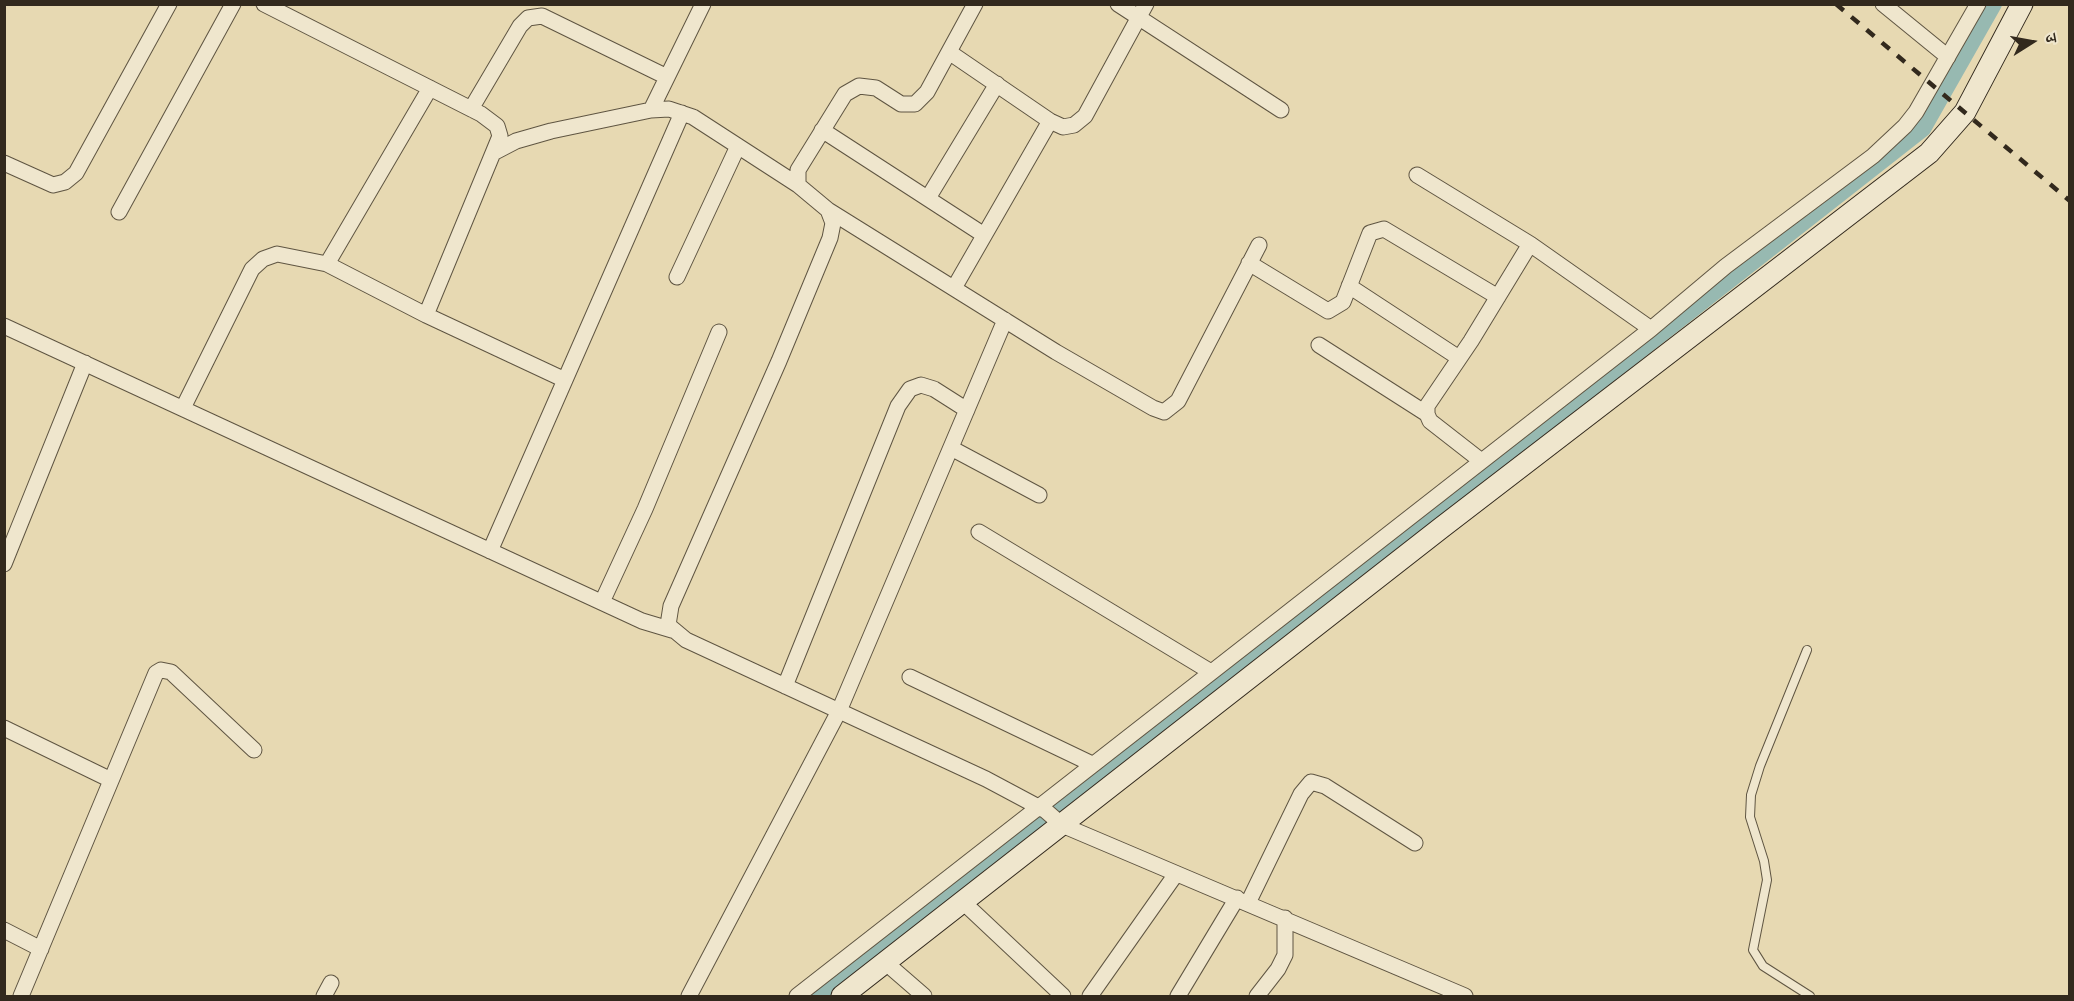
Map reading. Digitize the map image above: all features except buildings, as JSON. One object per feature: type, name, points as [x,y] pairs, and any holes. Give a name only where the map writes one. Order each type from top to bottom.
[{"type":"street","points":[[6,166],[53,185],[65,182],[76,173],[169,4]]},
{"type":"street","points":[[119,212],[233,4]]},
{"type":"street","points":[[264,4],[471,109],[497,126],[500,136],[426,315]]},
{"type":"street","points":[[651,110],[703,4]]},
{"type":"street","points":[[798,185],[798,170],[846,94],[859,86],[876,88],[901,104],[915,104],[927,92],[975,4]]},
{"type":"street","points":[[1118,4],[1142,11],[1281,110]]},
{"type":"street","points":[[1883,4],[1948,57]]},
{"type":"street","points":[[842,996],[963,902],[1051,816],[1092,764],[1651,329],[1726,266],[1889,141],[1916,112],[1978,4]]},
{"type":"street","points":[[797,996],[1051,816],[1450,521],[1929,153],[1965,112],[2022,4]]},
{"type":"street","points":[[949,52],[1050,121],[1063,127],[1074,125],[1085,116],[1142,11]]},
{"type":"street","points":[[471,109],[520,26],[528,18],[542,16],[667,77]]},
{"type":"street","points":[[928,198],[997,84]]},
{"type":"street","points":[[327,264],[430,88]]},
{"type":"street","points":[[493,153],[524,138],[651,110],[669,109],[693,117],[798,185],[828,210],[1005,320],[1153,408],[1164,412],[1178,401],[1259,245]]},
{"type":"street","points":[[490,550],[682,113]]},
{"type":"street","points":[[954,288],[1050,121]]},
{"type":"street","points":[[822,130],[984,235]]},
{"type":"street","points":[[677,278],[738,146]]},
{"type":"street","points":[[1417,175],[1530,244],[1651,329]]},
{"type":"street","points":[[828,210],[833,223],[830,238],[779,361],[671,606],[668,625],[672,630],[686,640],[986,779],[1051,816],[1176,874],[1285,918],[1465,996]]},
{"type":"street","points":[[1249,262],[1328,311],[1343,302],[1370,233],[1384,229],[1498,297]]},
{"type":"street","points":[[1426,414],[1427,406],[1530,244]]},
{"type":"street","points":[[183,408],[252,269],[263,258],[277,254],[327,264],[426,315],[565,380]]},
{"type":"street","points":[[1349,286],[1459,358]]},
{"type":"street","points":[[689,996],[839,711],[1005,320]]},
{"type":"street","points":[[4,326],[656,627],[672,630]]},
{"type":"street","points":[[602,602],[645,509],[719,332]]},
{"type":"street","points":[[1319,345],[1426,414],[1435,425],[1480,460]]},
{"type":"street","points":[[4,564],[85,363]]},
{"type":"street","points":[[785,686],[898,406],[910,389],[921,385],[934,388],[967,410]]},
{"type":"street","points":[[951,448],[1039,495]]},
{"type":"street","points":[[979,532],[1211,672]]},
{"type":"street","points":[[21,996],[153,679],[161,669],[171,672],[254,750]]},
{"type":"street","points":[[909,677],[1092,764]]},
{"type":"street","points":[[4,728],[111,780]]},
{"type":"street","points":[[1178,996],[1243,901],[1301,794],[1311,782],[1325,786],[1415,843]]},
{"type":"street","points":[[1090,996],[1176,874]]},
{"type":"street","points":[[963,902],[1063,996]]},
{"type":"street","points":[[1257,996],[1278,969],[1285,955],[1285,918]]},
{"type":"street","points":[[4,930],[41,949]]},
{"type":"street","points":[[886,963],[924,996]]},
{"type":"lane","points":[[1807,650],[1760,766],[1751,795],[1750,817],[1764,861],[1767,879],[1753,950],[1763,966],[1810,996]]},
{"type":"waterway","points":[[817,996],[1923,129],[1994,4]]},
{"type":"railway","points":[[1836,4],[2070,201]]}]
